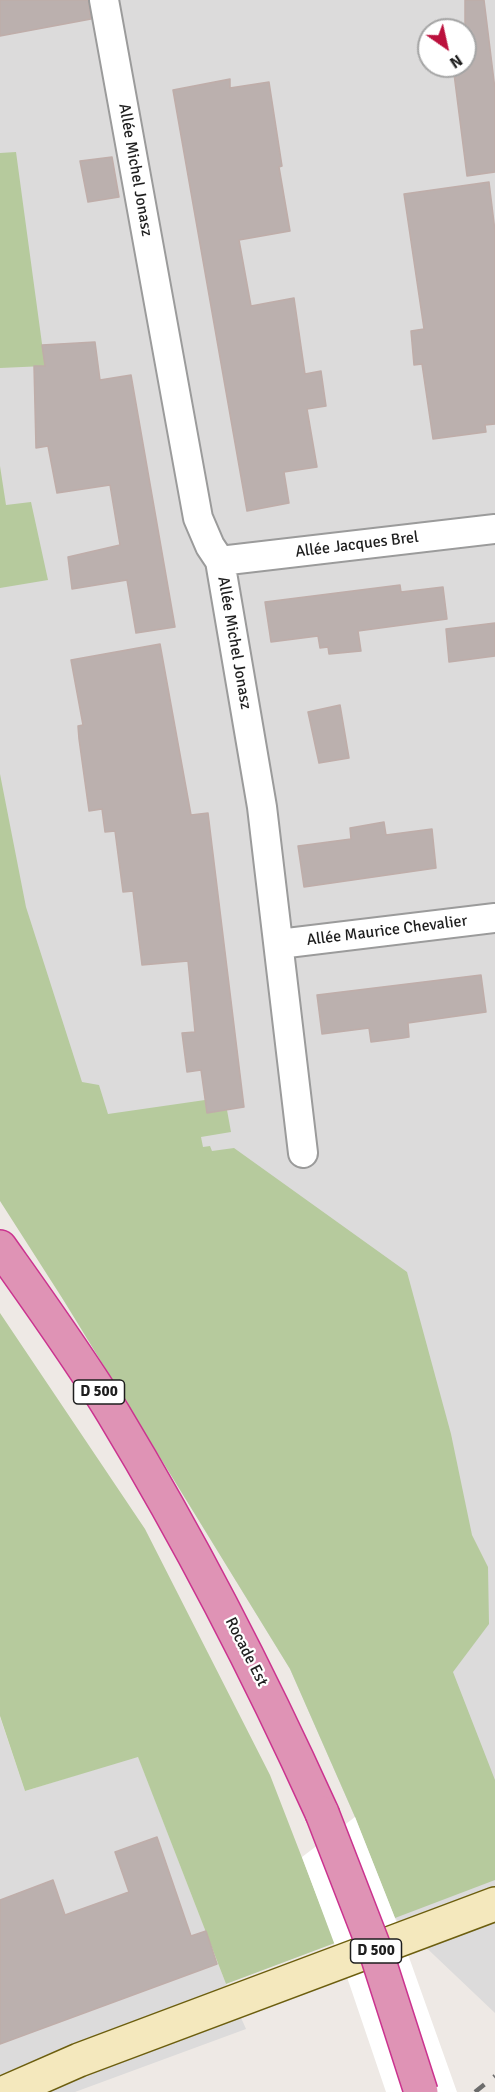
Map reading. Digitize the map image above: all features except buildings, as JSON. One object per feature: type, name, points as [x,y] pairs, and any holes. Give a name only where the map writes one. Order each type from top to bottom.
[{"type":"highway","name":"Rocade Est","points":[[0,1247],[111,1410],[189,1543],[257,1674],[322,1813],[377,1955],[421,2092]]},
{"type":"street","name":"Allée Michel Jonasz","points":[[104,0],[198,518],[203,534],[220,561],[255,762],[303,1153]]},
{"type":"street","name":"Allée Jacques Brel","points":[[220,561],[495,529]]},
{"type":"street","name":"Allée Maurice Chevalier","points":[[279,944],[495,918]]},
{"type":"street","points":[[6,2092],[79,2060],[495,1904]]},
{"type":"shaded area","points":[[0,0],[495,0],[495,2013],[395,1918],[355,1817],[290,1669],[64,1301],[0,1181]]},
{"type":"shaded area","points":[[0,1717],[25,1791],[138,1756],[226,1984],[246,2029],[75,2092],[0,2092]]},
{"type":"green space","points":[[16,152],[45,366],[0,368],[0,153]]},
{"type":"green space","points":[[0,466],[6,505],[31,502],[48,580],[0,588]]},
{"type":"green space","points":[[0,774],[26,907],[82,1082],[99,1085],[108,1114],[205,1100],[207,1112],[227,1110],[231,1132],[201,1137],[203,1147],[210,1146],[212,1151],[234,1148],[407,1272],[451,1434],[472,1535],[488,1567],[489,1624],[453,1672],[495,1780],[495,1880],[395,1918],[355,1817],[290,1669],[0,1201]]},
{"type":"green space","points":[[0,1313],[145,1529],[270,1775],[335,1943],[226,1984],[138,1757],[25,1791],[0,1716]]},
{"type":"pier","points":[[355,1817],[395,1918],[457,2092],[386,2092],[349,1983],[302,1857]]},
{"type":"railway","points":[[475,2092],[495,2076]]}]
